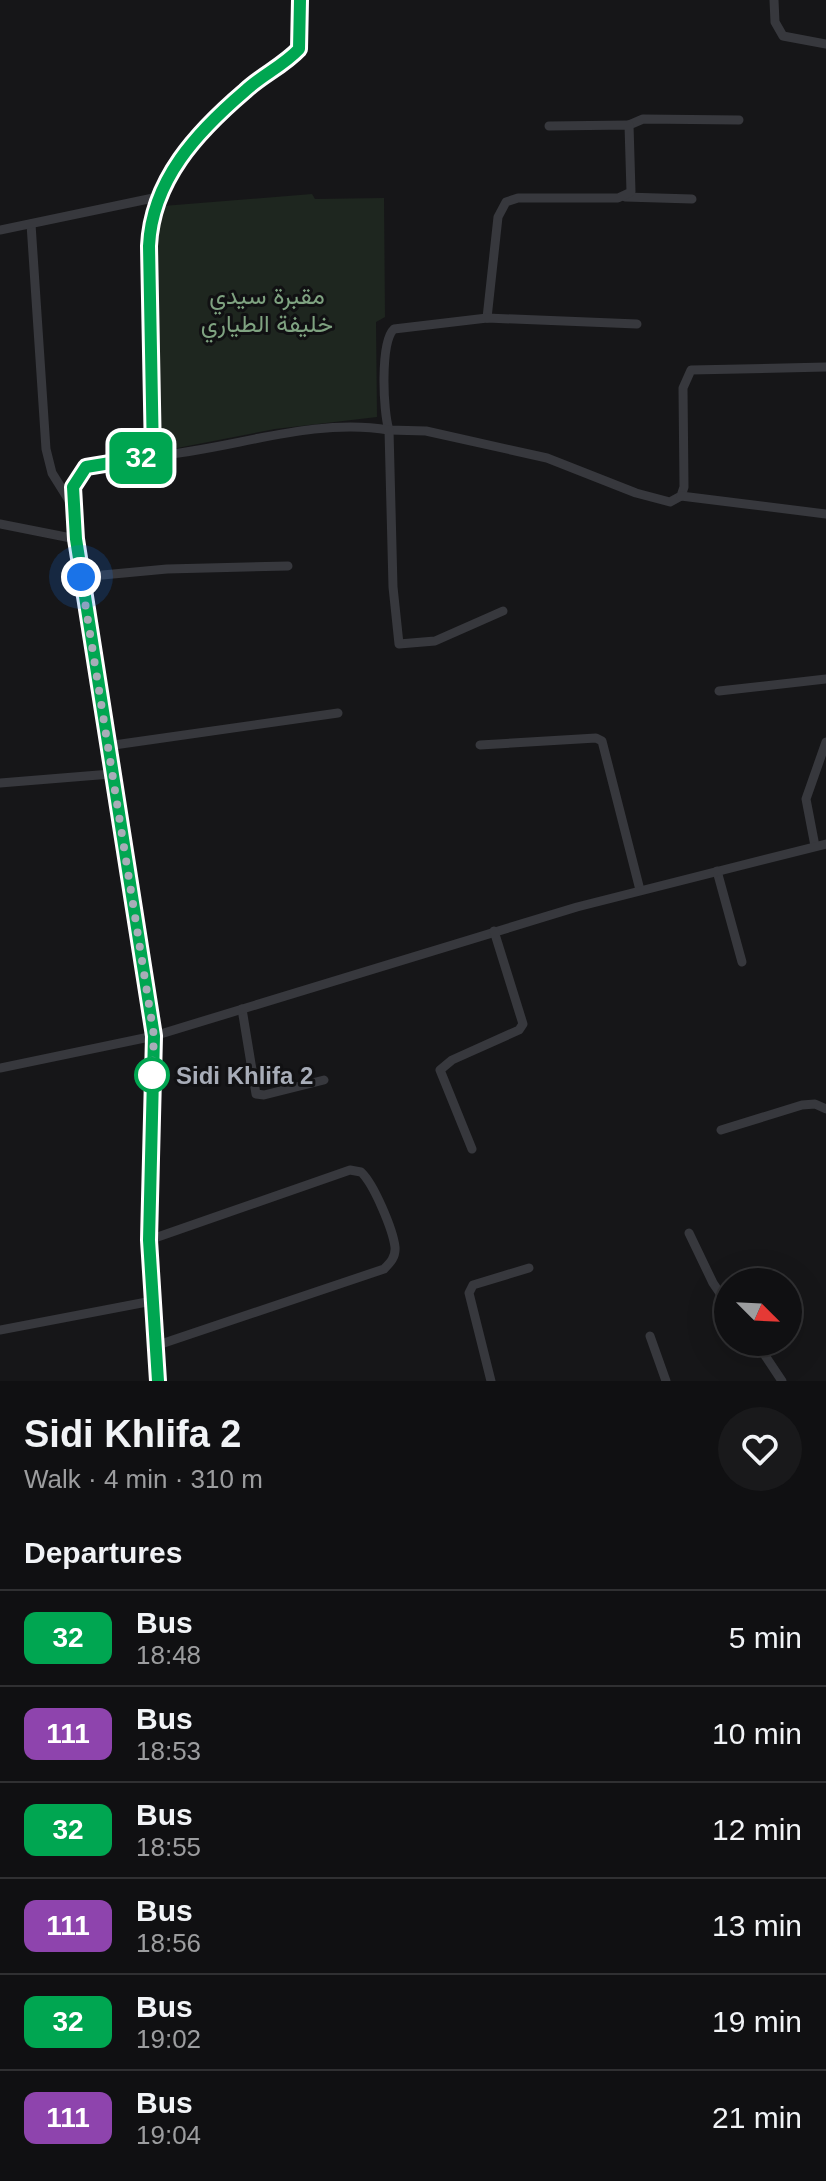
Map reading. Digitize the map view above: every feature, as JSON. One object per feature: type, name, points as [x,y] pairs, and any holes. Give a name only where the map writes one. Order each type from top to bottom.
[{"type":"street","points":[[153,456],[149,246],[150,222],[158,197],[181,154],[246,90],[299,49],[300,0]]},
{"type":"street","points":[[774,0],[775,22],[783,36],[826,44]]},
{"type":"street","points":[[549,126],[629,125],[643,119],[739,120]]},
{"type":"street","points":[[625,197],[633,185],[629,125]]},
{"type":"street","points":[[0,230],[158,197]]},
{"type":"street","points":[[487,318],[498,217],[506,202],[518,198],[692,199]]},
{"type":"street","points":[[31,224],[46,449],[52,473],[73,506]]},
{"type":"street","points":[[503,611],[435,641],[399,644],[393,587],[389,430],[386,417],[389,334],[402,326],[487,318],[637,324]]},
{"type":"street","points":[[158,1381],[149,1240],[154,1036],[81,577],[73,506],[75,478],[86,467],[184,454],[292,433],[372,427],[426,431],[547,458],[663,501],[676,501],[684,487],[683,388],[691,370],[826,367]]},
{"type":"street","points":[[681,496],[826,514]]},
{"type":"street","points":[[0,524],[76,539]]},
{"type":"street","points":[[81,577],[167,569],[288,566]]},
{"type":"street","points":[[719,691],[826,679]]},
{"type":"street","points":[[107,746],[338,713]]},
{"type":"street","points":[[480,745],[596,738],[602,741],[640,890]]},
{"type":"street","points":[[815,846],[806,799],[826,742]]},
{"type":"street","points":[[0,783],[111,774]]},
{"type":"street","points":[[0,1068],[154,1036],[494,931],[640,890],[826,844]]},
{"type":"street","points":[[717,871],[742,962]]},
{"type":"street","points":[[472,1149],[440,1070],[452,1060],[519,1030],[523,1024],[494,931]]},
{"type":"street","points":[[242,1009],[256,1094],[264,1095],[324,1080]]},
{"type":"street","points":[[721,1130],[802,1105],[815,1104],[826,1109]]},
{"type":"street","points":[[149,1240],[350,1170],[361,1172],[372,1185],[395,1247],[392,1260],[384,1269],[155,1346]]},
{"type":"street","points":[[689,1233],[714,1284]]},
{"type":"street","points":[[491,1381],[469,1293],[473,1285],[529,1268]]},
{"type":"street","points":[[0,1330],[152,1301]]},
{"type":"street","points":[[650,1336],[666,1381]]},
{"type":"street","points":[[765,1356],[782,1381]]},
{"type":"green space","name":"مقبرة سيدي خليفة الطياري","points":[[312,194],[315,199],[384,198],[385,317],[376,322],[377,417],[275,429],[167,450],[160,444],[156,229],[163,206]]},
{"type":"bus line","name":"32","points":[[158,1381],[149,1240],[154,1036],[76,539],[73,487],[75,478],[86,467],[153,456],[149,246],[150,222],[158,197],[181,154],[246,90],[288,61],[299,49],[302,28],[300,0]]},
{"type":"place","name":"Sidi Khlifa 2","points":[[152,1075]]},
{"type":"route","points":[[81,577],[154,1036],[152,1075]]}]
